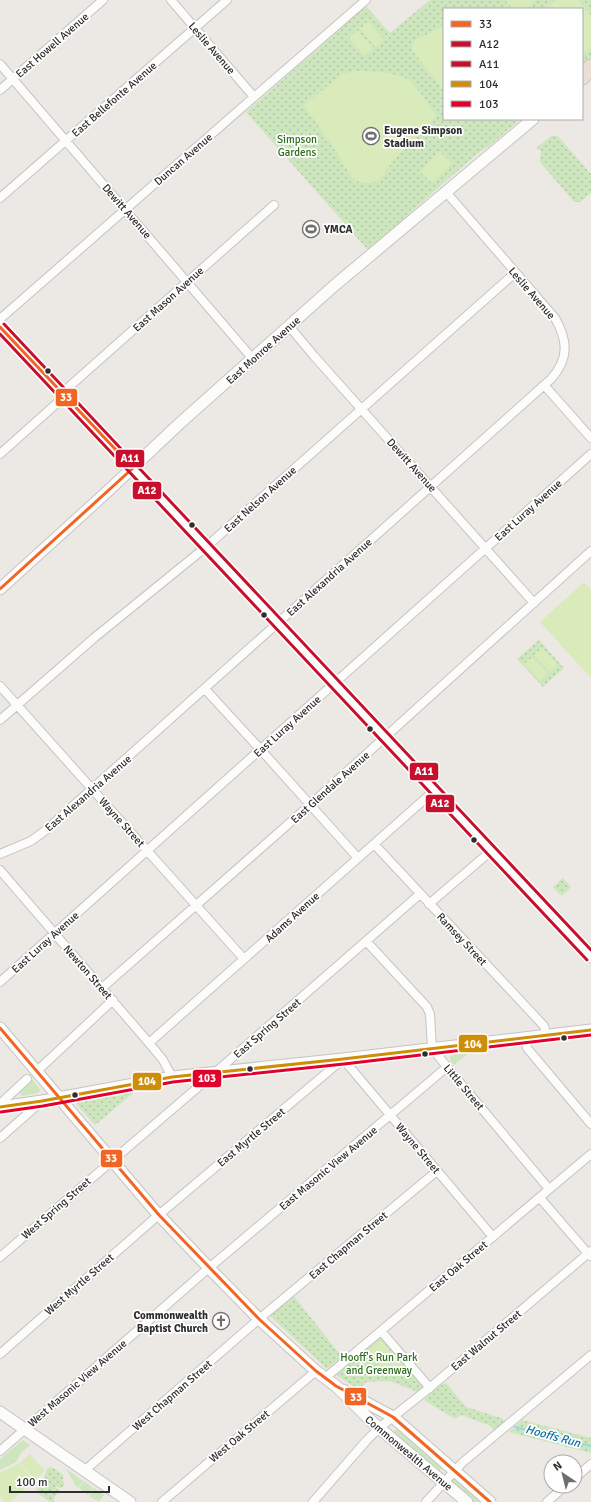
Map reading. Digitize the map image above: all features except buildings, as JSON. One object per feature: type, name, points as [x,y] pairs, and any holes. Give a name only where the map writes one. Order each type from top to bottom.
[{"type":"highway","points":[[583,77],[591,67]]},
{"type":"street","name":"East Howell Avenue","points":[[0,90],[103,0]]},
{"type":"street","name":"Leslie Avenue","points":[[171,0],[254,97]]},
{"type":"street","name":"East Bellefonte Avenue","points":[[0,198],[227,0]]},
{"type":"street","name":"Duncan Avenue","points":[[0,319],[366,0]]},
{"type":"street","name":"Dewitt Avenue","points":[[0,64],[252,358]]},
{"type":"street","name":"East Monroe Avenue","points":[[0,589],[252,358],[363,261],[532,120]]},
{"type":"street","name":"Leslie Avenue","points":[[446,192],[555,318],[563,337],[564,353],[562,362],[555,374],[544,385]]},
{"type":"street","name":"East Mason Avenue","points":[[0,454],[187,282],[274,205]]},
{"type":"street","name":"East Nelson Avenue","points":[[0,720],[94,638],[206,546],[515,273]]},
{"type":"street","name":"Dewitt Avenue","points":[[289,326],[534,603]]},
{"type":"street","points":[[0,328],[64,394],[591,957]]},
{"type":"street","points":[[544,385],[591,438]]},
{"type":"street","name":"East Alexandria Avenue","points":[[0,854],[39,836],[544,385]]},
{"type":"street","name":"East Luray Avenue","points":[[0,982],[591,454]]},
{"type":"street","name":"East Glendale Avenue","points":[[102,988],[385,737],[591,551]]},
{"type":"street","name":"Wayne Street","points":[[0,686],[244,959]]},
{"type":"street","points":[[205,689],[358,858]]},
{"type":"street","name":"Adams Avenue","points":[[149,1043],[435,790]]},
{"type":"street","name":"Ramsey Street","points":[[374,844],[544,1026],[547,1036]]},
{"type":"street","points":[[429,904],[491,851]]},
{"type":"street","name":"Newton Street","points":[[0,870],[149,1043],[163,1060],[172,1077]]},
{"type":"street","name":"East Spring Street","points":[[112,1160],[216,1072],[420,894]]},
{"type":"street","points":[[366,941],[426,1007],[430,1014],[432,1048]]},
{"type":"street","points":[[38,1071],[113,1000]]},
{"type":"street","name":"Commonwealth Avenue","points":[[0,1028],[159,1215],[259,1319],[320,1374],[336,1386],[393,1417],[490,1502]]},
{"type":"street","points":[[0,1106],[42,1101],[172,1077],[591,1030]]},
{"type":"street","points":[[525,1038],[527,1048],[591,1124]]},
{"type":"street","name":"Little Street","points":[[432,1048],[549,1189]]},
{"type":"street","name":"Wayne Street","points":[[343,1059],[493,1237]]},
{"type":"street","name":"East Myrtle Street","points":[[159,1215],[343,1059]]},
{"type":"street","name":"East Masonic View Avenue","points":[[209,1268],[447,1067]]},
{"type":"street","points":[[0,1106],[27,1079]]},
{"type":"street","points":[[0,1138],[42,1101]]},
{"type":"street","name":"East Oak Street","points":[[320,1374],[381,1331],[591,1154]]},
{"type":"street","name":"West Spring Street","points":[[0,1257],[112,1160]]},
{"type":"street","name":"East Chapman Street","points":[[259,1319],[437,1171]]},
{"type":"street","points":[[540,1198],[590,1254]]},
{"type":"street","name":"West Myrtle Street","points":[[0,1354],[159,1215]]},
{"type":"street","name":"East Walnut Street","points":[[313,1502],[379,1428],[430,1388],[590,1254]]},
{"type":"street","name":"West Masonic View Avenue","points":[[0,1451],[209,1268]]},
{"type":"street","name":"West Chapman Street","points":[[84,1471],[259,1319]]},
{"type":"street","points":[[381,1331],[430,1388]]},
{"type":"street","points":[[426,1502],[454,1471],[591,1355]]},
{"type":"street","name":"West Oak Street","points":[[162,1502],[320,1374]]},
{"type":"street","name":"Commonwealth Avenue","points":[[336,1386],[350,1402],[379,1428],[467,1502]]},
{"type":"street","points":[[0,1412],[130,1502]]},
{"type":"street","points":[[583,1471],[591,1464]]},
{"type":"street","points":[[546,1502],[556,1494]]},
{"type":"green space","name":"Simpson Gardens","points":[[430,0],[591,0],[591,58],[583,62],[583,8],[443,8],[443,120],[520,120],[463,166],[368,250],[246,112],[366,6],[390,33]]},
{"type":"green space","points":[[505,0],[536,0],[526,8],[512,8]]},
{"type":"green space","points":[[556,0],[578,0],[591,15],[591,47],[583,54],[583,8],[546,8]]},
{"type":"green space","points":[[368,21],[384,40],[375,47],[360,29]]},
{"type":"green space","points":[[443,26],[443,90],[412,50],[414,41]]},
{"type":"green space","points":[[358,30],[373,49],[364,56],[349,38]]},
{"type":"green space","name":"Eugene Simpson Stadium","points":[[355,71],[392,74],[405,78],[417,89],[437,116],[394,160],[380,179],[372,183],[359,182],[351,177],[339,156],[304,105],[342,74]]},
{"type":"green space","points":[[551,136],[558,136],[591,174],[591,193],[580,202],[574,202],[540,162],[541,150],[536,148]]},
{"type":"green space","points":[[439,151],[452,163],[432,183],[420,172]]},
{"type":"green space","points":[[584,582],[591,590],[591,678],[540,622]]},
{"type":"green space","points":[[539,640],[564,668],[543,687],[517,659]]},
{"type":"green space","points":[[542,648],[558,665],[550,672],[534,655]]},
{"type":"green space","points":[[532,657],[548,674],[540,681],[524,664]]},
{"type":"green space","points":[[563,878],[571,887],[562,896],[553,887]]},
{"type":"green space","points":[[469,1053],[454,1065],[450,1061],[450,1057],[452,1055]]},
{"type":"green space","points":[[32,1079],[40,1091],[38,1093],[22,1096],[19,1091]]},
{"type":"green space","points":[[137,1090],[95,1125],[77,1105],[79,1101]]},
{"type":"green space","name":"Hooff's Run Park and Greenway","points":[[293,1295],[342,1357],[327,1369],[269,1315]]},
{"type":"green space","name":"Hooff's Run Park and Greenway","points":[[381,1337],[422,1385],[442,1385],[446,1383],[466,1407],[506,1421],[494,1430],[491,1426],[461,1415],[455,1419],[424,1400],[428,1396],[390,1381],[366,1382],[359,1390],[336,1375]]},
{"type":"green space","points":[[381,1340],[405,1367],[393,1376],[389,1376],[368,1351]]},
{"type":"green space","points":[[522,1420],[591,1438],[591,1453],[509,1432]]},
{"type":"green space","points":[[399,1428],[442,1467],[439,1472],[393,1434],[395,1430]]},
{"type":"green space","points":[[23,1440],[30,1445],[20,1454],[16,1462],[0,1470],[0,1459]]},
{"type":"green space","points":[[30,1454],[45,1471],[35,1480],[20,1463]]},
{"type":"green space","points":[[19,1463],[34,1481],[10,1502],[5,1502],[0,1497],[0,1473]]},
{"type":"green space","points":[[50,1467],[63,1475],[63,1481],[65,1484],[61,1488],[55,1486],[60,1492],[54,1497],[54,1502],[46,1500],[36,1490],[43,1481],[47,1469]]},
{"type":"green space","points":[[66,1469],[83,1481],[78,1488],[76,1486]]},
{"type":"green space","points":[[455,1476],[487,1502],[470,1502],[448,1482]]},
{"type":"green space","points":[[84,1481],[93,1488],[88,1495],[79,1488]]},
{"type":"green space","points":[[94,1488],[104,1495],[99,1502],[89,1496]]},
{"type":"waterway","name":"Hooffs Run","points":[[515,1427],[591,1446]]},
{"type":"transit line","name":"A11","points":[[4,324],[591,950]]},
{"type":"transit line","name":"33","points":[[0,327],[133,468]]},
{"type":"transit line","name":"A12","points":[[0,334],[587,960]]},
{"type":"transit line","name":"33","points":[[0,589],[133,468]]},
{"type":"transit line","name":"33","points":[[0,1028],[159,1215],[259,1319],[316,1371],[336,1386],[393,1417],[490,1502]]},
{"type":"transit line","name":"104","points":[[0,1107],[42,1101],[172,1077],[591,1030]]},
{"type":"transit line","name":"103","points":[[1,1112],[43,1106],[173,1082],[344,1064],[591,1035]]},
{"type":"place","name":"Eugene Simpson Stadium","points":[[371,136]]},
{"type":"place","name":"YMCA","points":[[311,229]]},
{"type":"place","name":"Commonwealth Baptist Church","points":[[221,1321]]}]
